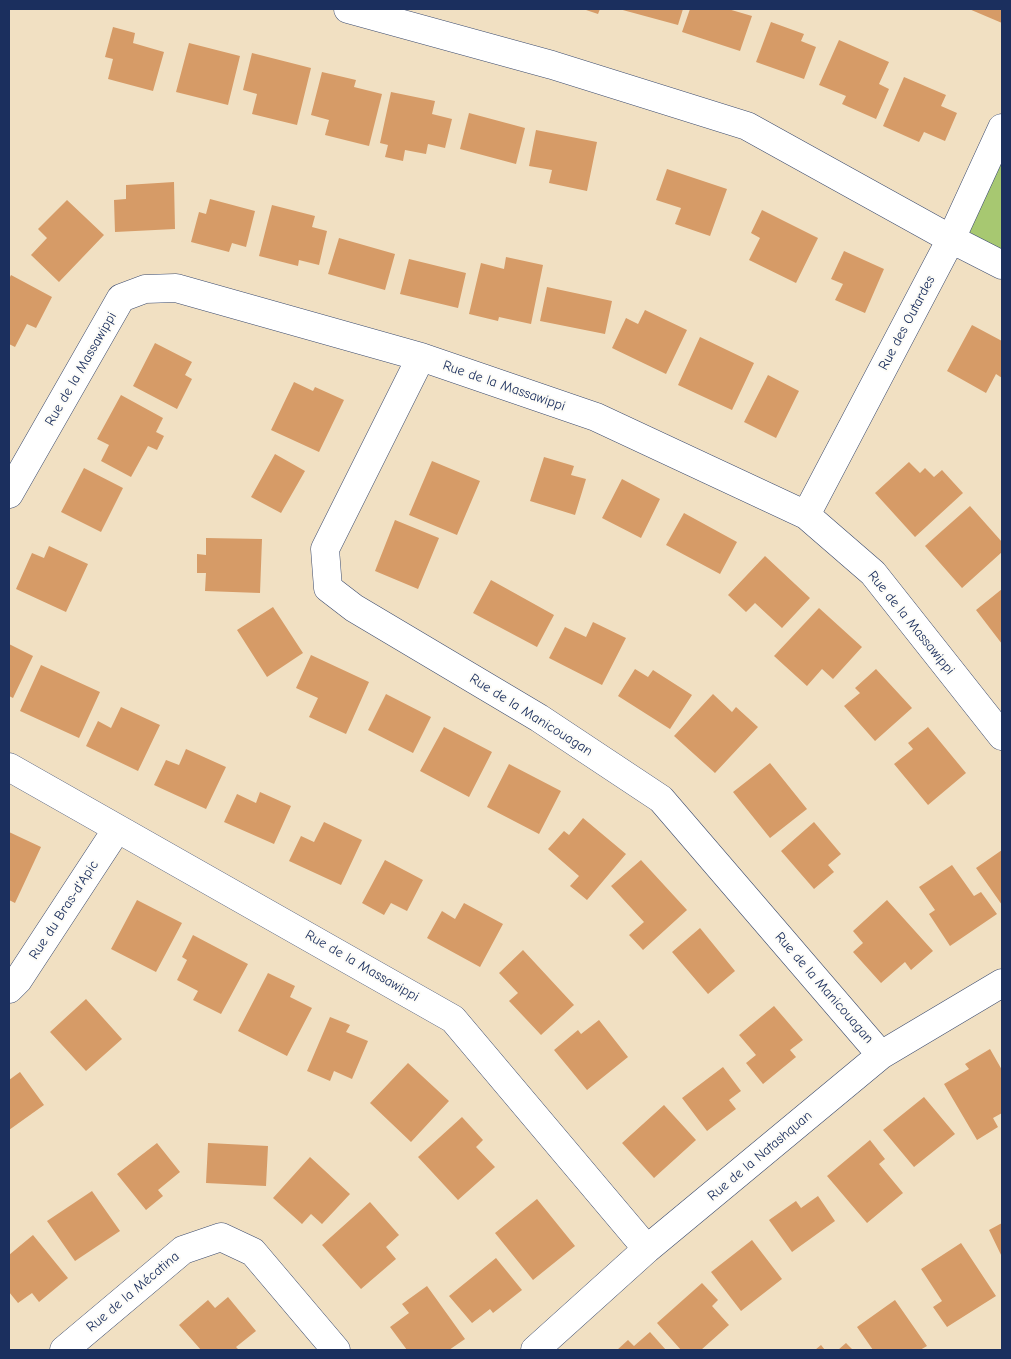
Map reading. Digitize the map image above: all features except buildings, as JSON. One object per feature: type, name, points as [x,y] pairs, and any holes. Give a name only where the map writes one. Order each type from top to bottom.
[{"type":"street","points":[[348,9],[552,65],[747,126],[951,240],[1002,265]]},
{"type":"street","name":"Rue des Outardes","points":[[806,516],[951,240],[1002,128]]},
{"type":"street","name":"Rue de la Massawippi","points":[[9,494],[122,298],[145,289],[176,288],[421,357],[596,417],[806,516],[873,574],[1002,736]]},
{"type":"street","name":"Rue de la Manicouagan","points":[[421,357],[325,549],[328,588],[354,608],[539,718],[661,798],[881,1055]]},
{"type":"street","name":"Rue de la Massawippi","points":[[9,767],[452,1019],[647,1248]]},
{"type":"street","name":"Rue du Bras-d'Apic","points":[[9,989],[18,980],[118,829]]},
{"type":"street","name":"Rue de la Natashquan","points":[[534,1350],[647,1248],[881,1055],[1002,983]]},
{"type":"street","name":"Rue de la Mécatina","points":[[64,1350],[183,1250],[221,1237],[253,1252],[336,1350]]},
{"type":"green space","points":[[1002,128],[1002,265],[951,239]]}]
